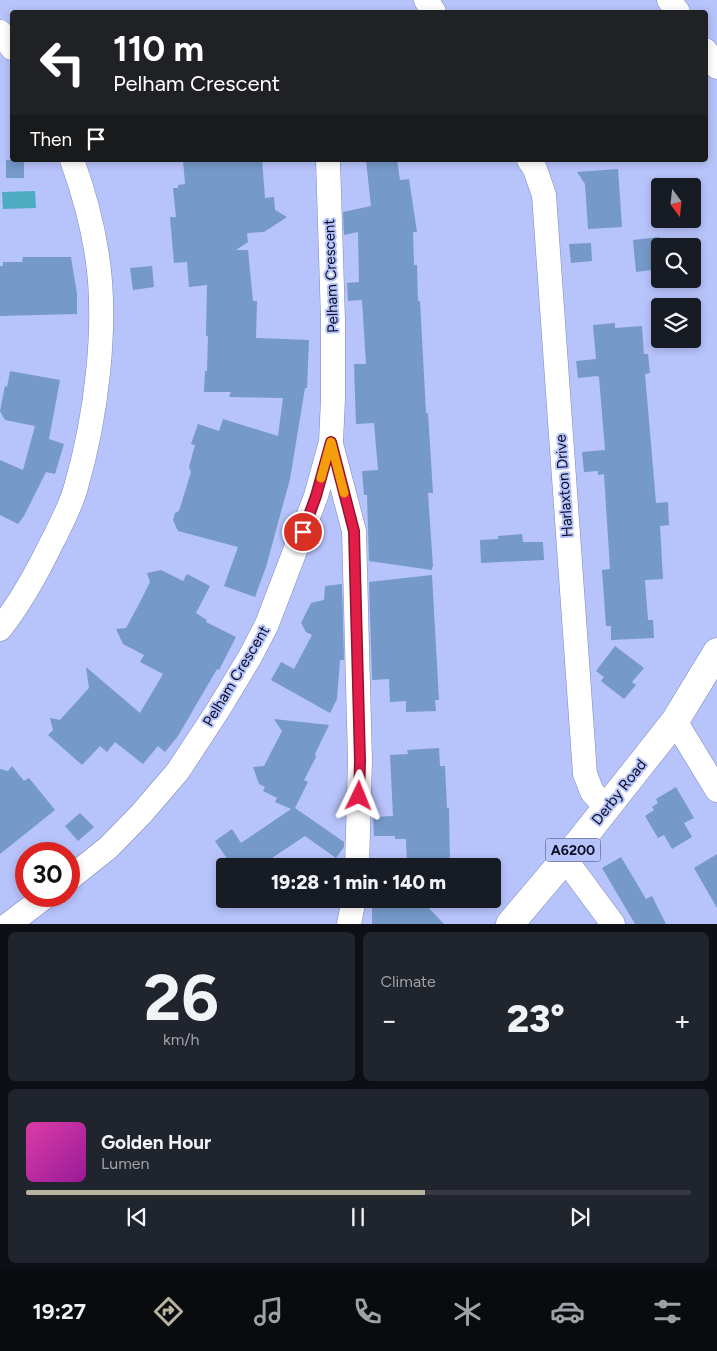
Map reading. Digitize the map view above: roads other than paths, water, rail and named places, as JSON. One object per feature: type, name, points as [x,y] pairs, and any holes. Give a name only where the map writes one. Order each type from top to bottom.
[{"type":"main road","name":"Derby Road","points":[[510,924],[565,859],[675,721],[717,652]]},
{"type":"street","points":[[0,32],[10,45]]},
{"type":"street","points":[[708,54],[717,67]]},
{"type":"street","points":[[0,629],[32,583],[64,520],[76,488],[96,390],[101,303],[97,255],[86,204],[73,162]]},
{"type":"street","name":"Pelham Crescent","points":[[80,870],[109,847],[142,814],[178,771],[250,657],[267,624],[316,496],[331,442],[333,399],[333,320],[328,162]]},
{"type":"street","name":"Harlaxton Drive","points":[[530,162],[535,169],[544,195],[585,774],[592,792],[606,807]]},
{"type":"street","points":[[331,442],[354,531],[360,761],[357,858]]},
{"type":"street","points":[[675,721],[717,790]]},
{"type":"street","points":[[565,859],[613,924]]},
{"type":"street","points":[[9,924],[31,907]]},
{"type":"street","points":[[350,924],[353,908]]}]
